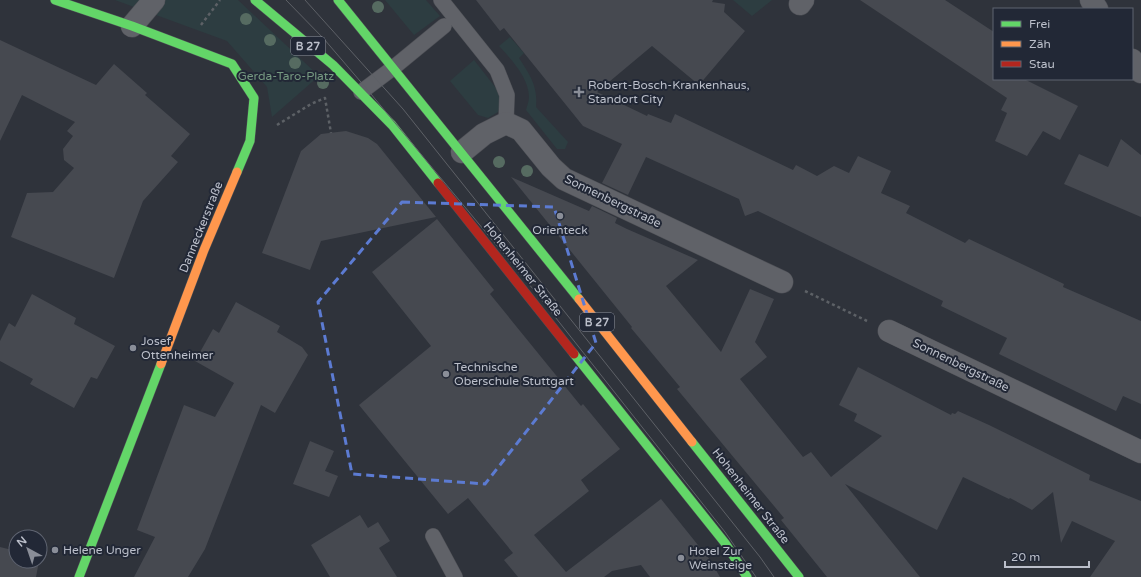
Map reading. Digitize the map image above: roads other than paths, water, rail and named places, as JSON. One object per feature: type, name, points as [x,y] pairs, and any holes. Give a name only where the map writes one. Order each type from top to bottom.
[{"type":"main road","name":"Danneckerstraße","points":[[55,0],[132,26],[232,64],[254,98],[250,142],[204,250],[80,577]]},
{"type":"main road","name":"Hohenheimer Straße","points":[[256,0],[332,65],[361,92],[392,125],[725,543],[747,577]]},
{"type":"main road","name":"Hohenheimer Straße","points":[[338,0],[462,152],[799,577]]},
{"type":"street","points":[[132,26],[154,0]]},
{"type":"street","points":[[1133,61],[1141,72]]},
{"type":"street","points":[[462,152],[484,134],[506,122]]},
{"type":"street","name":"Sonnenbergstraße","points":[[506,122],[521,130],[551,167],[564,178],[791,286]]},
{"type":"street","name":"Sonnenbergstraße","points":[[889,331],[1141,452]]},
{"type":"lane","points":[[441,0],[497,70],[508,95],[506,122]]},
{"type":"lane","points":[[361,92],[444,26]]},
{"type":"lane","points":[[433,536],[455,577]]},
{"type":"tram line","points":[[286,0],[324,39],[366,88],[533,289],[725,532],[756,577]]},
{"type":"tram line","points":[[305,0],[403,109],[760,557],[774,577]]},
{"type":"place","name":"Robert-Bosch-Krankenhaus, Standort City","points":[[579,92]]},
{"type":"place","name":"Orienteck","points":[[560,216]]},
{"type":"place","name":"Josef Ottenheimer","points":[[133,348]]},
{"type":"place","name":"Technische Oberschule Stuttgart","points":[[446,374]]},
{"type":"place","name":"Helene Unger","points":[[55,550]]},
{"type":"place","name":"Hotel Zur Weinsteige","points":[[681,558]]},
{"type":"park label","name":"Gerda-Taro-Platz","points":[[286,76]]}]
